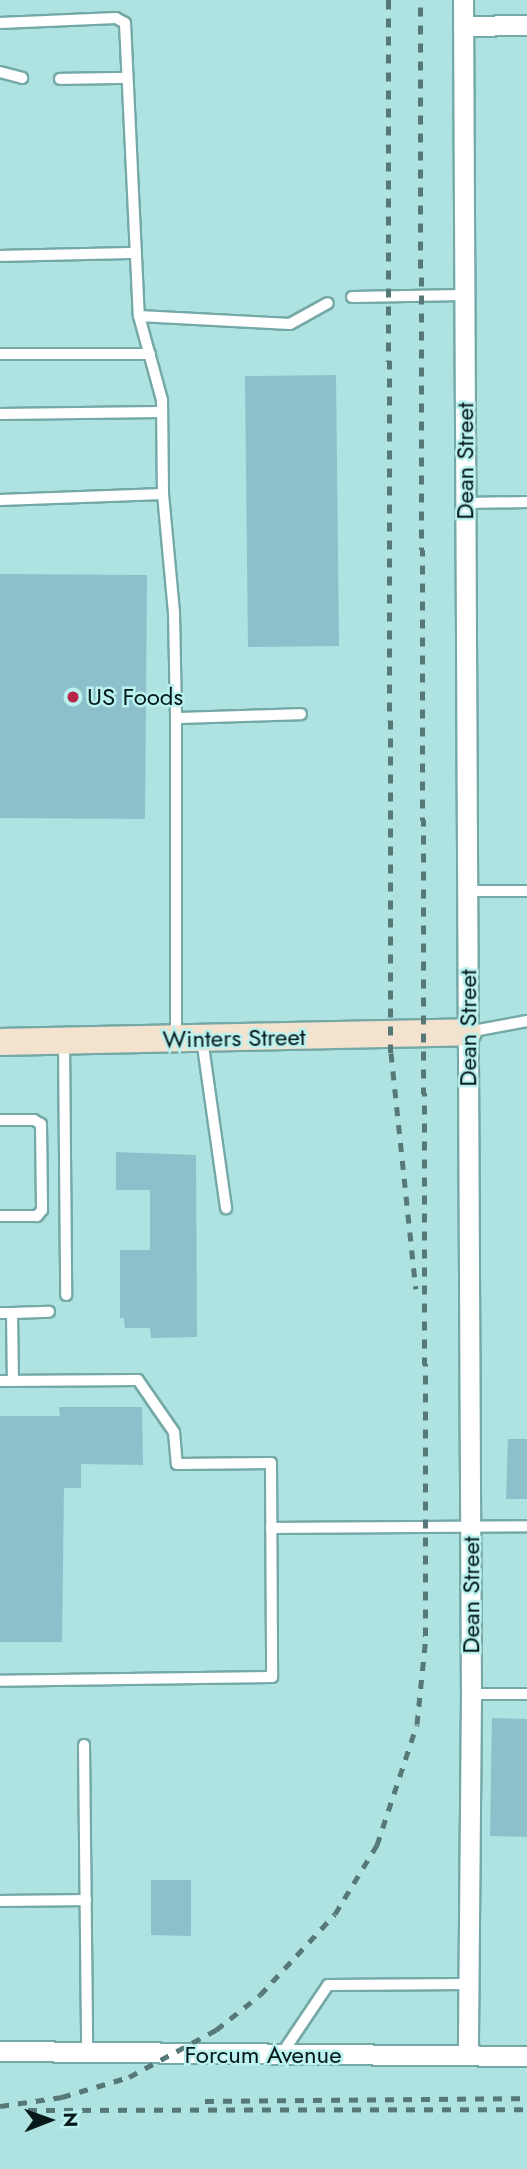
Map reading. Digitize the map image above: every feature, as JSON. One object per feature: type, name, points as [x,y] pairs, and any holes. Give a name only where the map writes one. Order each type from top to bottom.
[{"type":"street","name":"Dean Street","points":[[463,0],[471,1694],[468,2055]]},
{"type":"street","points":[[463,26],[527,25]]},
{"type":"street","name":"Winters Street","points":[[0,1042],[468,1032]]},
{"type":"street","name":"Forcum Avenue","points":[[0,2051],[527,2056]]},
{"type":"lane","points":[[463,26],[472,0]]},
{"type":"lane","points":[[0,23],[116,18],[125,23],[139,316],[161,412],[163,494],[174,612],[189,1039],[226,1208]]},
{"type":"lane","points":[[0,72],[22,78]]},
{"type":"lane","points":[[60,79],[127,78]]},
{"type":"lane","points":[[0,256],[136,253]]},
{"type":"lane","points":[[352,297],[464,295]]},
{"type":"lane","points":[[139,316],[290,324],[328,303]]},
{"type":"lane","points":[[0,354],[149,354]]},
{"type":"lane","points":[[0,414],[161,412]]},
{"type":"lane","points":[[0,500],[163,494]]},
{"type":"lane","points":[[466,503],[527,502]]},
{"type":"lane","points":[[176,718],[301,714]]},
{"type":"lane","points":[[467,891],[527,891]]},
{"type":"lane","points":[[468,1032],[527,1021]]},
{"type":"lane","points":[[64,1041],[66,1296]]},
{"type":"lane","points":[[0,1120],[34,1119],[41,1124],[43,1210],[37,1216],[0,1216]]},
{"type":"lane","points":[[0,1313],[49,1312]]},
{"type":"lane","points":[[12,1313],[13,1381]]},
{"type":"lane","points":[[0,1381],[138,1380],[174,1432],[177,1464],[271,1463],[272,1677],[0,1681]]},
{"type":"lane","points":[[271,1528],[470,1525],[527,1527]]},
{"type":"lane","points":[[471,1694],[527,1694]]},
{"type":"lane","points":[[84,1745],[87,2053]]},
{"type":"lane","points":[[0,1901],[86,1900]]},
{"type":"lane","points":[[281,2055],[328,1984],[467,1984]]},
{"type":"building","points":[[336,375],[339,646],[248,647],[245,376]]},
{"type":"building","name":"US Foods","points":[[0,574],[147,575],[145,819],[0,818]]},
{"type":"building","points":[[116,1152],[196,1155],[197,1337],[151,1338],[150,1328],[125,1328],[124,1318],[120,1318],[120,1250],[150,1250],[150,1190],[116,1190]]},
{"type":"building","points":[[59,1407],[142,1407],[143,1465],[81,1464],[81,1488],[64,1488],[62,1642],[0,1642],[0,1416],[60,1416]]},
{"type":"building","points":[[508,1439],[527,1439],[527,1499],[506,1499]]},
{"type":"building","points":[[492,1718],[527,1719],[527,1837],[490,1836]]},
{"type":"building","points":[[151,1880],[191,1880],[191,1936],[151,1935]]},
{"type":"railway","points":[[388,0],[391,1053],[416,1289]]},
{"type":"railway","points":[[0,2106],[62,2097],[129,2077],[216,2030],[260,1995],[335,1914],[377,1845],[417,1724],[426,1636],[420,0]]},
{"type":"railway","points":[[205,2101],[527,2098]]},
{"type":"railway","points":[[28,2110],[527,2109]]},
{"type":"place","name":"US Foods","points":[[73,697]]}]
